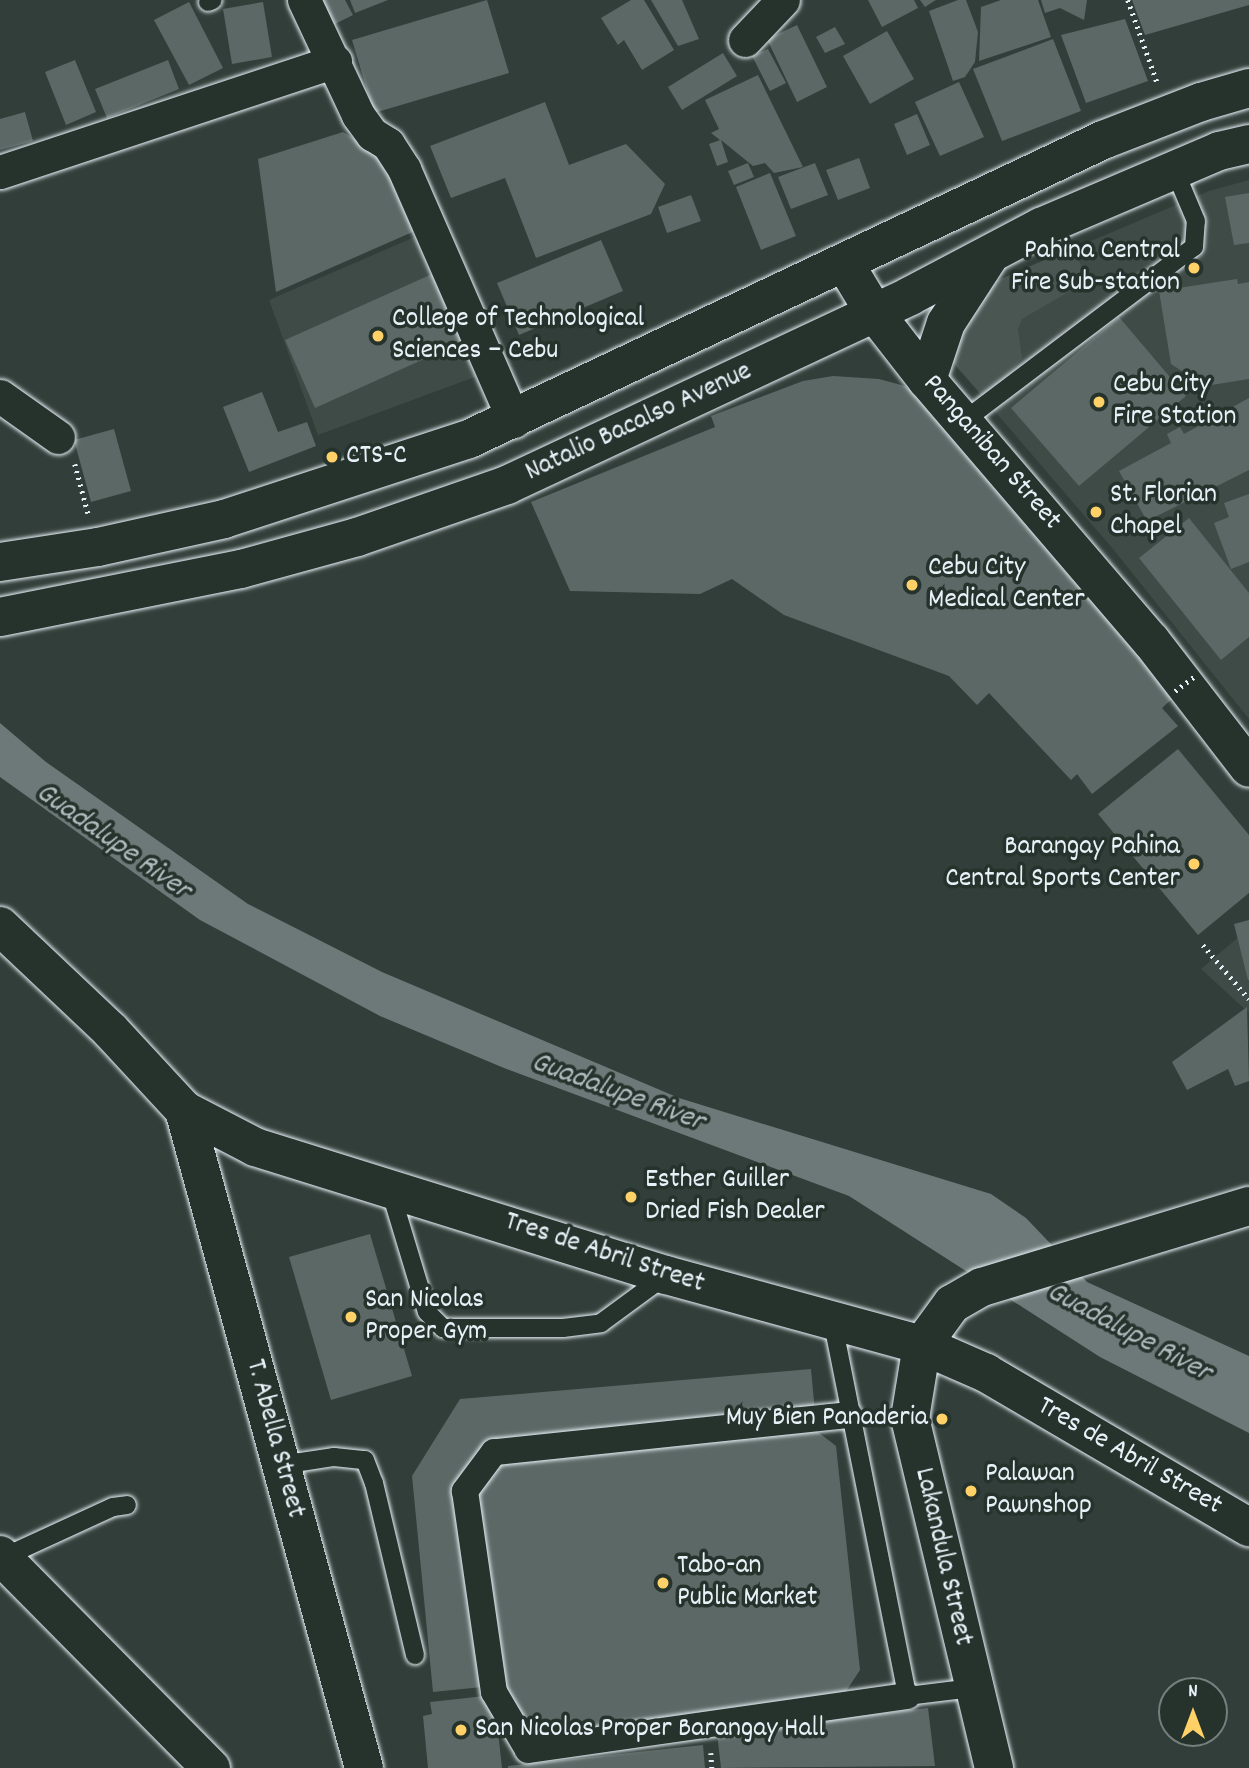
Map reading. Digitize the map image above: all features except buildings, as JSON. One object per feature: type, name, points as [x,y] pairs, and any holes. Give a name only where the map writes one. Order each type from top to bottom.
[{"type":"street","points":[[304,0],[335,61],[358,115],[372,134],[388,144],[404,169],[514,421]]},
{"type":"street","points":[[745,40],[783,0]]},
{"type":"street","points":[[0,172],[335,61]]},
{"type":"street","name":"Natalio Bacalso Avenue","points":[[0,562],[97,547],[224,519],[347,482],[514,421],[1103,140],[1185,108],[1249,88]]},
{"type":"street","points":[[1185,108],[1234,147]]},
{"type":"street","points":[[1103,140],[1126,190]]},
{"type":"street","name":"Natalio Bacalso Avenue","points":[[0,617],[122,597],[241,569],[357,537],[507,485],[1126,190],[1234,147]]},
{"type":"street","points":[[927,380],[946,323],[991,253]]},
{"type":"street","name":"Panganiban Street","points":[[845,264],[874,312],[927,380],[965,420],[1151,640],[1249,768]]},
{"type":"street","points":[[0,396],[58,437]]},
{"type":"street","name":"Tres de Abril Street","points":[[0,926],[110,1030],[184,1110],[256,1147],[391,1193],[474,1213],[666,1275],[833,1324],[922,1345],[986,1373],[1249,1527]]},
{"type":"street","name":"T. Abella Street","points":[[184,1110],[364,1768]]},
{"type":"street","points":[[922,1345],[952,1304],[982,1287],[1249,1206]]},
{"type":"street","name":"Lakandula Street","points":[[922,1345],[910,1418],[972,1688],[994,1768]]},
{"type":"street","points":[[849,1415],[494,1452],[465,1491],[494,1692],[528,1750],[907,1696]]},
{"type":"street","points":[[1,1557],[211,1768]]},
{"type":"lane","points":[[965,420],[1194,247],[1196,221],[1174,169]]},
{"type":"lane","points":[[391,1193],[427,1312],[443,1328],[563,1328],[601,1323],[666,1275]]},
{"type":"lane","points":[[833,1324],[907,1696],[972,1688]]},
{"type":"lane","points":[[281,1465],[334,1457],[365,1460],[374,1483],[415,1655]]},
{"type":"lane","points":[[1,1557],[113,1507],[127,1505]]},
{"type":"path","points":[[1128,0],[1185,108]]},
{"type":"path","points":[[58,437],[69,441],[97,547]]},
{"type":"path","points":[[1175,691],[1195,676]]},
{"type":"path","points":[[1203,945],[1249,999]]},
{"type":"shaded area","points":[[1249,180],[1249,719],[1113,549],[949,358],[973,291],[1209,191]]},
{"type":"shaded area","name":"College of Technological Sciences – Cebu","points":[[424,233],[491,371],[318,435],[269,300]]},
{"type":"shaded area","points":[[1074,247],[1084,274],[1077,287],[1022,319],[1018,329],[1022,358],[999,385],[982,395],[949,358],[973,291]]},
{"type":"shaded area","points":[[1249,928],[1249,1013],[1201,969]]},
{"type":"water","name":"Guadalupe River","points":[[0,723],[46,762],[248,904],[382,972],[679,1098],[991,1194],[1026,1218],[1087,1282],[1249,1356],[1249,1433],[1100,1357],[849,1196],[504,1068],[380,1016],[200,920],[0,777]]},
{"type":"place","name":"Pahina Central Fire Sub-station","points":[[1194,268]]},
{"type":"place","name":"College of Technological Sciences – Cebu","points":[[378,336]]},
{"type":"place","name":"Cebu City Fire Station","points":[[1099,402]]},
{"type":"place","name":"CTS-C","points":[[332,457]]},
{"type":"place","name":"St. Florian Chapel","points":[[1096,512]]},
{"type":"place","name":"Cebu City Medical Center","points":[[912,585]]},
{"type":"place","name":"Barangay Pahina Central Sports Center","points":[[1194,864]]},
{"type":"place","name":"Esther Guiller Dried Fish Dealer","points":[[631,1197]]},
{"type":"place","name":"San Nicolas Proper Gym","points":[[351,1317]]},
{"type":"place","name":"Muy Bien Panaderia","points":[[942,1419]]},
{"type":"place","name":"Palawan Pawnshop","points":[[971,1491]]},
{"type":"place","name":"Tabo-an Public Market","points":[[663,1583]]},
{"type":"place","name":"San Nicolas Proper Barangay Hall","points":[[461,1730]]}]
